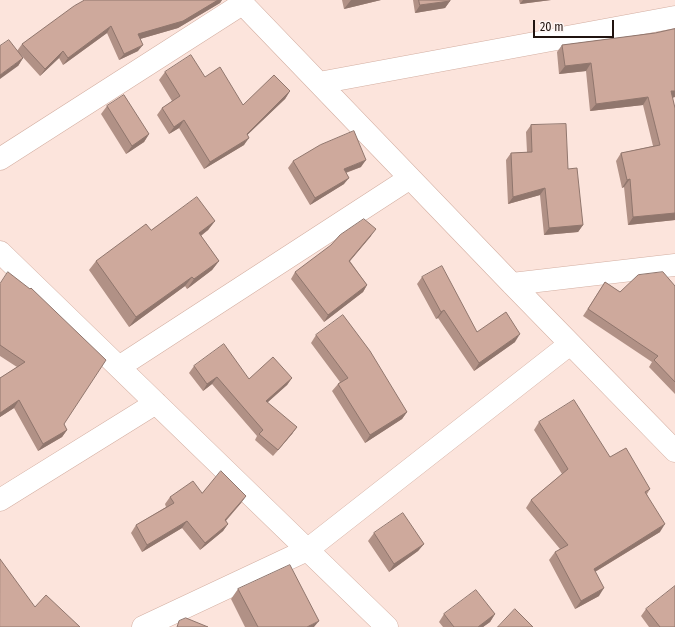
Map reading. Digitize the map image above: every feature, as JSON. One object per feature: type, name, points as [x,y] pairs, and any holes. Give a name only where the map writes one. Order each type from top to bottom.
[{"type":"street","points":[[0,159],[240,2],[675,451]]},
{"type":"street","points":[[319,83],[675,17]]},
{"type":"street","points":[[118,367],[410,178]]},
{"type":"street","points":[[4,262],[156,403],[387,627]]},
{"type":"street","points":[[512,284],[675,266]]},
{"type":"street","points":[[143,627],[307,550],[570,344]]},
{"type":"street","points":[[0,500],[156,403]]},
{"type":"building","points":[[85,0],[218,0],[183,21],[138,34],[143,45],[124,54],[111,26],[68,58],[63,51],[45,69],[22,44],[74,6]]},
{"type":"building","points":[[419,0],[450,0],[450,1],[420,5]]},
{"type":"building","points":[[675,29],[675,91],[671,91],[675,108],[675,213],[633,217],[630,179],[627,180],[621,153],[660,145],[648,97],[596,104],[591,63],[565,66],[562,45]]},
{"type":"building","points":[[9,40],[23,58],[0,75],[0,46]]},
{"type":"building","points":[[191,55],[205,77],[220,67],[243,105],[274,75],[290,91],[247,134],[249,138],[210,162],[184,120],[174,127],[162,108],[180,96],[165,72]]},
{"type":"building","points":[[124,95],[149,134],[132,146],[107,106]]},
{"type":"building","points":[[566,124],[568,169],[577,168],[583,225],[549,228],[545,188],[513,197],[511,153],[532,152],[531,125]]},
{"type":"building","points":[[354,131],[366,160],[344,169],[349,178],[315,198],[293,161],[320,145]]},
{"type":"building","points":[[197,197],[215,221],[199,233],[219,261],[194,279],[192,277],[136,317],[96,261],[146,224],[151,230]]},
{"type":"building","points":[[364,219],[376,229],[349,261],[367,285],[328,315],[295,272],[331,245],[340,235]]},
{"type":"building","points":[[442,266],[477,332],[506,312],[520,334],[479,363],[444,310],[441,312],[422,277]]},
{"type":"building","points":[[8,272],[30,289],[31,288],[106,360],[64,424],[67,430],[43,444],[19,400],[0,413],[0,378],[25,362],[0,345],[0,284]]},
{"type":"building","points":[[663,272],[675,286],[675,382],[654,360],[658,356],[588,309],[605,282],[620,292],[638,275]]},
{"type":"building","points":[[343,315],[370,351],[407,412],[370,435],[338,384],[348,378],[316,335]]},
{"type":"building","points":[[224,344],[249,379],[273,357],[292,378],[266,401],[297,427],[278,450],[259,434],[263,430],[217,377],[207,384],[194,366]]},
{"type":"building","points":[[574,400],[610,457],[626,448],[650,489],[645,492],[665,524],[594,569],[604,588],[581,601],[555,552],[568,545],[531,500],[568,469],[539,422]]},
{"type":"building","points":[[221,471],[246,496],[225,520],[228,524],[205,543],[187,521],[147,545],[136,525],[174,503],[170,497],[193,481],[202,493]]},
{"type":"building","points":[[403,513],[424,544],[394,564],[374,533]]},
{"type":"building","points":[[0,559],[35,607],[46,595],[80,627],[0,627]]},
{"type":"building","points":[[290,565],[319,621],[307,627],[258,627],[238,589]]},
{"type":"building","points":[[675,586],[675,627],[660,627],[646,609]]},
{"type":"building","points":[[476,590],[495,614],[478,627],[454,627],[444,614]]},
{"type":"building","points":[[515,609],[533,627],[498,627]]},
{"type":"building","points":[[186,618],[208,627],[177,627],[179,621]]}]
